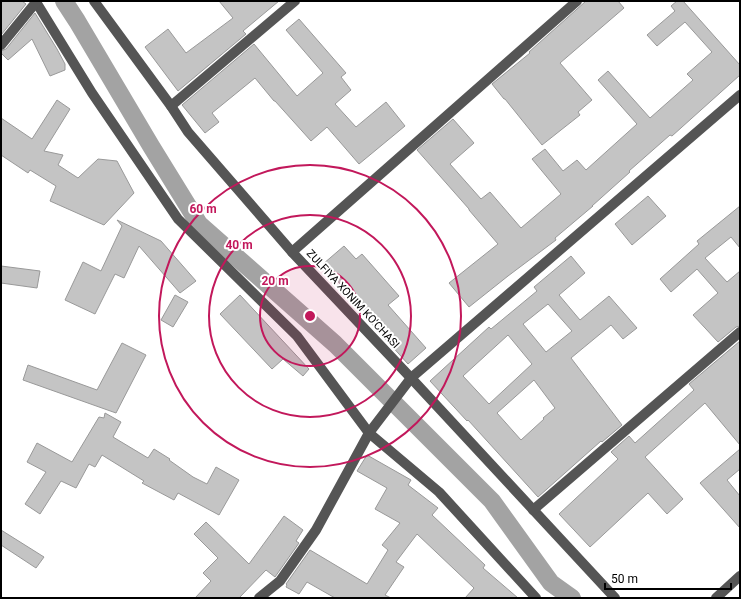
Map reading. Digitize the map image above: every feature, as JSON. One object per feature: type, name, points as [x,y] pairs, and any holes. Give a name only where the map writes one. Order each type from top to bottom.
[{"type":"street","points":[[1,45],[36,1],[92,93],[178,219],[297,336],[369,433],[439,492],[536,598]]},
{"type":"street","name":"ZULFIYA XONIM KO'CHASI","points":[[94,1],[172,106],[188,132],[292,252],[615,598]]},
{"type":"street","points":[[172,106],[295,1]]},
{"type":"street","points":[[292,252],[577,1]]},
{"type":"street","points":[[258,598],[280,581],[316,530],[369,433],[411,378],[740,95]]},
{"type":"street","points":[[533,510],[740,332]]},
{"type":"street","points":[[716,598],[740,576]]},
{"type":"building","points":[[1,1],[22,1],[26,4],[1,35]]},
{"type":"building","points":[[219,1],[279,1],[243,31],[246,34],[178,91],[145,47],[168,29],[186,53],[233,18]]},
{"type":"building","points":[[586,1],[618,1],[624,8],[560,63],[592,100],[578,112],[580,115],[542,145],[492,84],[530,53],[529,52]]},
{"type":"building","points":[[677,1],[683,1],[740,65],[740,75],[672,136],[670,135],[629,171],[630,172],[593,206],[555,238],[556,240],[469,307],[449,283],[498,244],[417,150],[453,119],[474,143],[450,164],[481,199],[490,192],[521,228],[561,194],[532,159],[545,149],[563,171],[577,160],[586,170],[637,124],[598,80],[608,71],[650,118],[693,80],[687,74],[712,52],[685,22],[657,46],[647,35],[675,11],[671,6]]},
{"type":"building","points":[[35,13],[65,64],[65,70],[50,76],[32,39],[8,60],[1,53],[1,51],[6,49]]},
{"type":"building","points":[[299,19],[346,73],[341,77],[351,90],[335,104],[356,127],[386,102],[405,126],[359,164],[327,127],[311,141],[255,78],[212,113],[219,122],[205,133],[182,105],[254,44],[297,96],[323,73],[286,30]]},
{"type":"building","points":[[57,100],[70,109],[44,151],[63,155],[58,165],[78,178],[98,159],[117,161],[134,193],[104,225],[50,201],[56,186],[30,170],[28,173],[1,155],[1,118],[32,139]]},
{"type":"building","points":[[648,196],[666,216],[632,245],[615,224]]},
{"type":"building","points":[[740,206],[740,248],[731,237],[705,258],[727,282],[740,271],[740,326],[736,327],[718,342],[693,315],[718,293],[697,269],[671,292],[660,279],[699,244],[697,241]]},
{"type":"building","points":[[117,220],[161,241],[196,281],[180,293],[139,246],[124,278],[115,274],[95,314],[65,300],[83,262],[101,271],[122,226]]},
{"type":"building","points":[[344,246],[356,259],[362,254],[399,296],[388,305],[426,348],[408,364],[371,323],[372,321],[323,264]]},
{"type":"building","points":[[571,256],[585,273],[559,295],[580,320],[609,296],[637,328],[623,339],[611,325],[571,358],[622,425],[602,442],[601,441],[538,497],[468,420],[467,421],[430,381],[489,327],[491,329],[537,291],[534,287]],"holes":[[[548,304],[572,331],[546,352],[523,324]],[[508,335],[532,364],[489,404],[463,376]],[[534,380],[555,408],[521,440],[497,413]]]},
{"type":"building","points":[[1,266],[40,271],[37,288],[1,283]]},
{"type":"building","points":[[175,295],[188,302],[173,327],[161,320]]},
{"type":"building","points":[[240,295],[309,369],[303,376],[283,359],[272,369],[220,314]]},
{"type":"building","points":[[740,341],[740,445],[705,403],[645,457],[683,499],[667,514],[648,493],[590,547],[559,514],[618,459],[611,452],[629,436],[635,443],[694,390],[689,384]]},
{"type":"building","points":[[122,343],[146,355],[116,413],[23,380],[28,365],[97,390]]},
{"type":"building","points":[[105,413],[121,422],[113,437],[148,458],[154,449],[170,459],[169,460],[193,477],[207,484],[216,467],[239,480],[219,515],[178,493],[174,500],[142,483],[144,481],[102,455],[95,467],[89,464],[76,488],[61,481],[40,514],[25,504],[46,472],[27,462],[37,443],[72,462],[99,417],[104,418]]},
{"type":"building","points":[[740,449],[740,469],[727,480],[740,496],[740,528],[700,483]]},
{"type":"building","points":[[367,455],[411,480],[408,485],[438,508],[432,515],[485,565],[483,568],[518,598],[465,598],[474,588],[417,534],[396,562],[404,567],[385,595],[391,598],[335,598],[307,582],[299,594],[286,587],[286,584],[310,550],[367,584],[388,550],[382,545],[400,523],[375,509],[387,488],[357,471]]},
{"type":"building","points":[[284,516],[303,530],[296,541],[299,543],[275,577],[266,570],[239,598],[195,598],[211,581],[203,573],[218,558],[194,534],[206,522],[249,564]]},
{"type":"building","points":[[1,530],[44,557],[36,568],[1,545]]},
{"type":"waterway","points":[[64,1],[199,224],[335,344],[492,501],[551,583],[572,598]]}]
